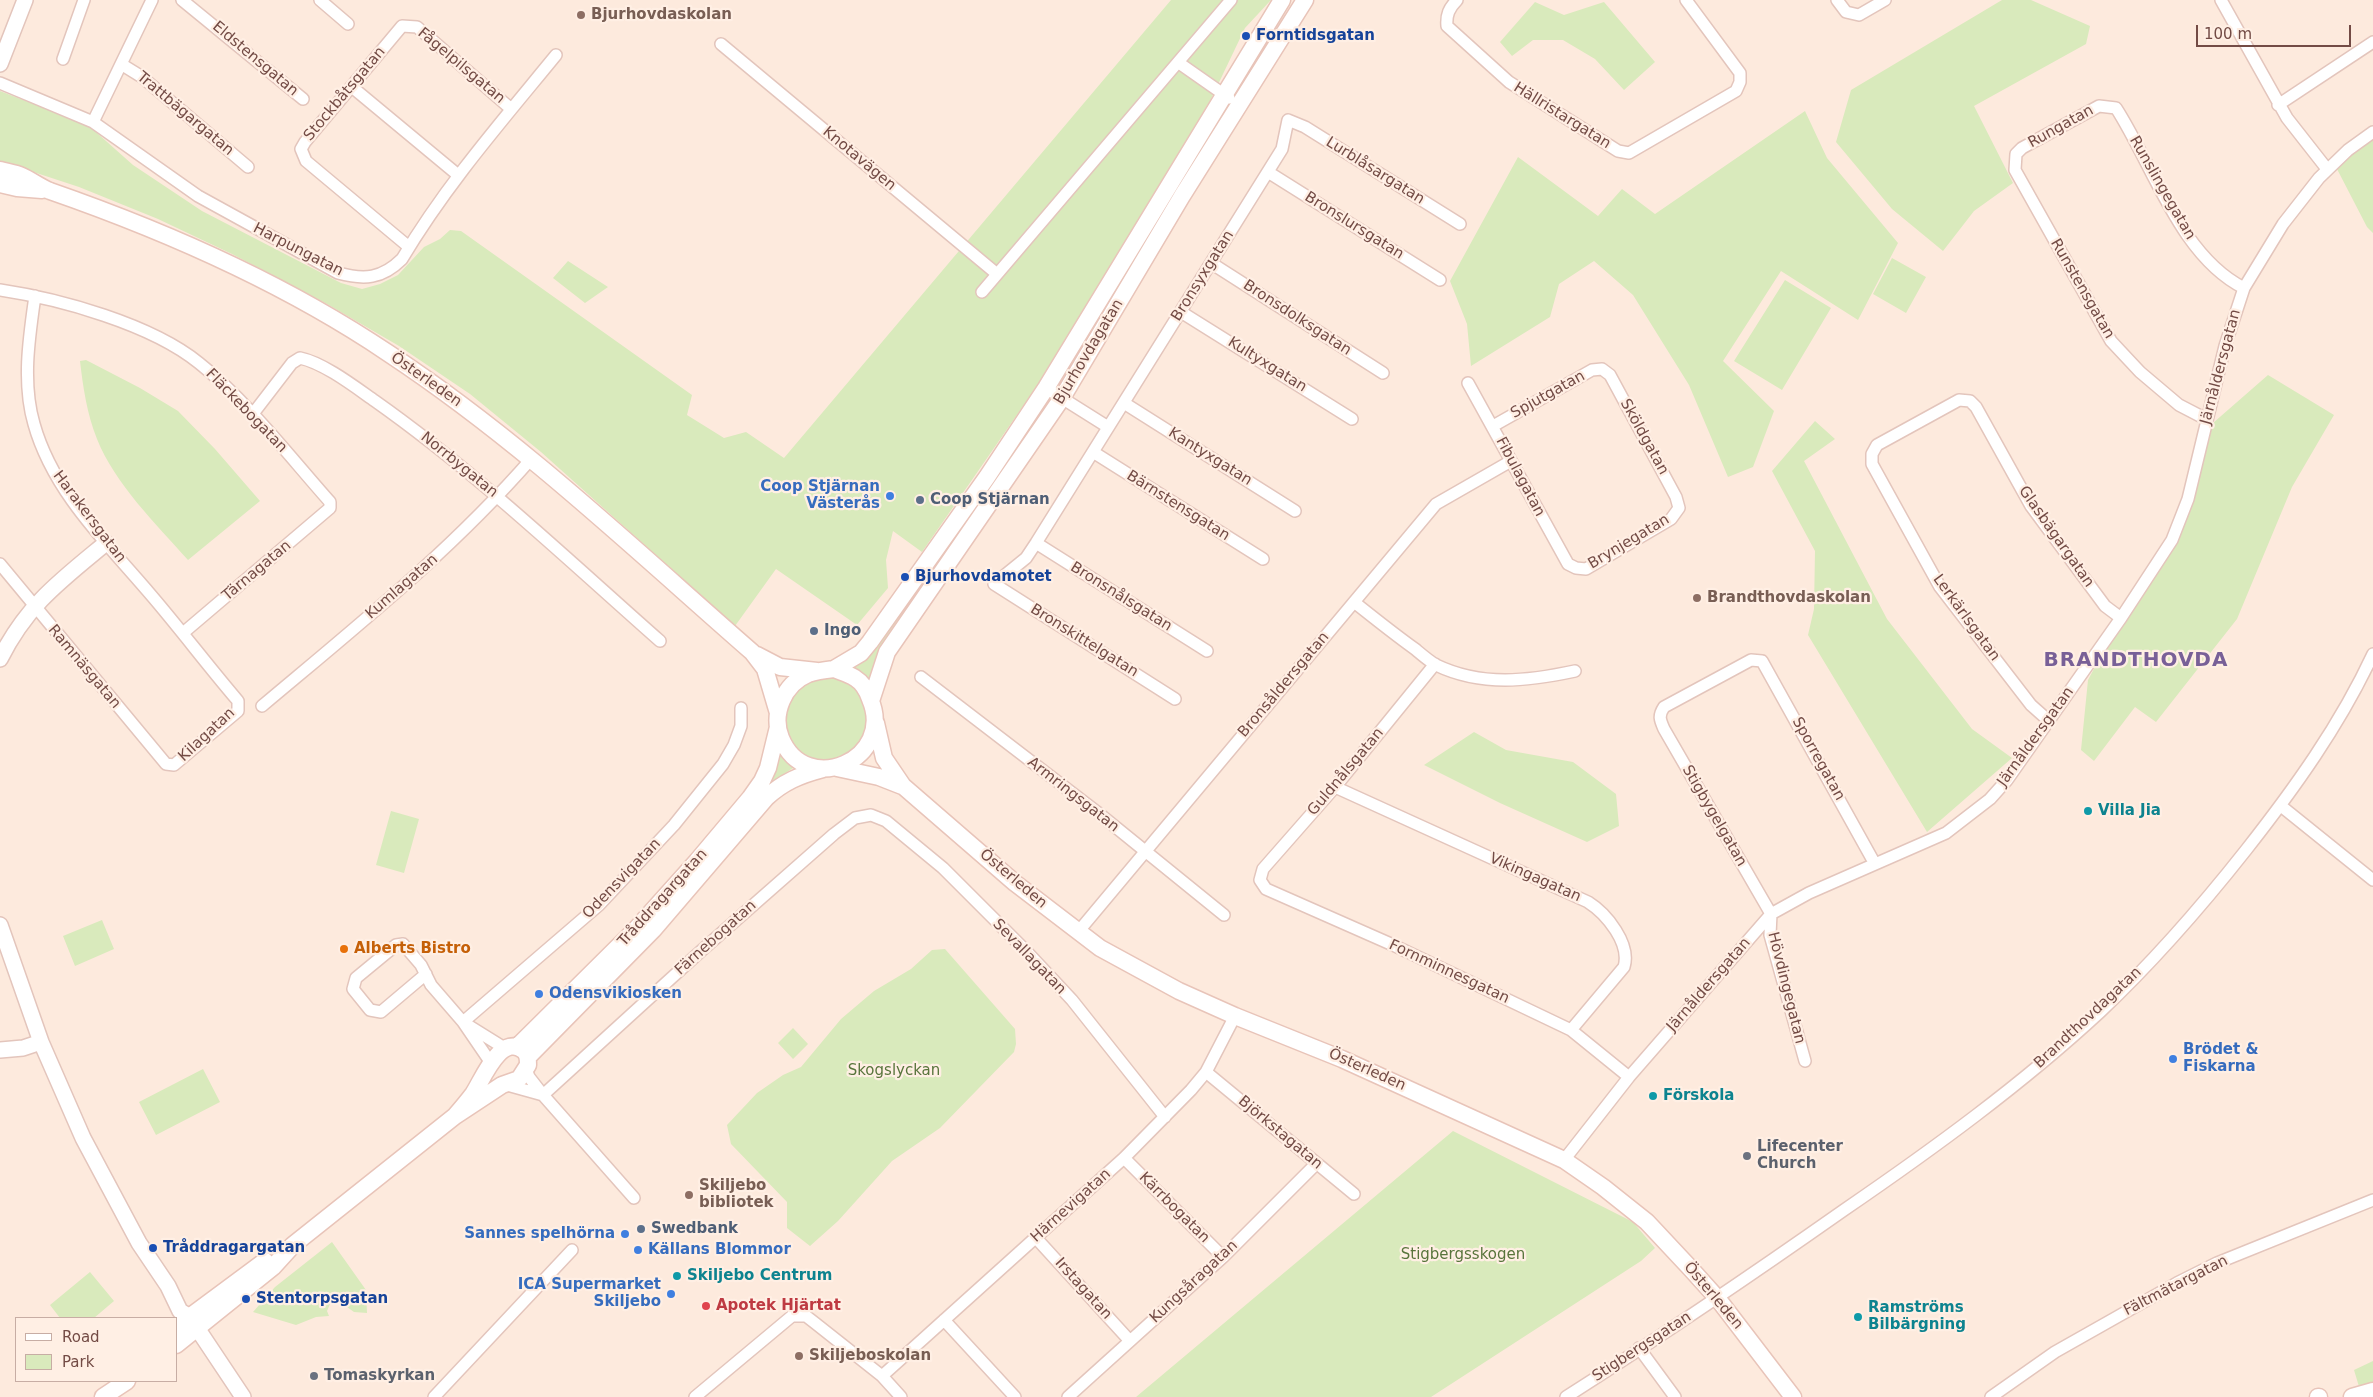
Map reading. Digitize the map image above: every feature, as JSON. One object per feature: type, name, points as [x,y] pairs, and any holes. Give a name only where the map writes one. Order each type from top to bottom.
[{"type":"main road","name":"Bjurhovdagatan","points":[[827,670],[861,653],[987,477],[1046,388],[1282,0]]},
{"type":"main road","name":"Bjurhovdagatan","points":[[871,701],[887,652],[1002,488],[1062,398],[1305,0]]},
{"type":"main road","name":"Österleden","points":[[0,170],[23,176],[47,190],[155,229],[250,274],[312,307],[395,357],[532,458],[752,652],[765,669],[778,720]]},
{"type":"main road","name":"Österleden","points":[[0,184],[17,188],[47,190]]},
{"type":"main road","points":[[987,477],[1002,488]]},
{"type":"main road","name":"Österleden","points":[[752,652],[780,667],[827,670]]},
{"type":"main road","points":[[827,670],[860,682],[865,687],[871,701],[876,723],[867,746],[858,756],[830,769],[797,759],[784,744],[778,720],[787,690],[808,674],[827,670]]},
{"type":"main road","name":"Tråddragargatan","points":[[178,1343],[194,1323],[273,1267],[293,1245],[455,1116],[505,1085],[519,1079],[519,1055],[698,861],[762,782],[768,768],[778,720]]},
{"type":"main road","name":"Österleden","points":[[876,723],[884,758],[903,786],[1015,883],[1100,948],[1179,991],[1235,1016],[1350,1062],[1564,1160],[1603,1186],[1647,1222],[1718,1298],[1793,1397]]},
{"type":"main road","name":"Österleden","points":[[830,769],[879,777],[903,786]]},
{"type":"main road","name":"Tråddragargatan","points":[[455,1116],[473,1094],[497,1055],[519,1055],[653,930],[766,798],[780,786],[798,776],[830,769]]},
{"type":"main road","points":[[490,1065],[488,1075],[492,1082],[505,1085]]},
{"type":"main road","name":"Tråddragargatan","points":[[178,1327],[194,1323]]},
{"type":"main road","points":[[103,1397],[118,1382]]},
{"type":"main road","points":[[103,1397],[126,1382]]},
{"type":"main road","points":[[2352,1397],[2373,1391]]},
{"type":"street","points":[[0,64],[25,0]]},
{"type":"street","points":[[63,59],[84,0]]},
{"type":"street","points":[[93,122],[152,0]]},
{"type":"street","name":"Eldstensgatan","points":[[182,0],[303,99]]},
{"type":"street","points":[[320,0],[348,24]]},
{"type":"street","points":[[982,292],[1231,0]]},
{"type":"street","name":"Hällristargatan","points":[[1457,0],[1450,8],[1447,26],[1509,82],[1624,153],[1629,153],[1736,90],[1740,82],[1740,73],[1686,0]]},
{"type":"street","points":[[1837,0],[1846,12],[1860,15],[1885,0]]},
{"type":"street","points":[[2221,0],[2278,105],[2327,169]]},
{"type":"street","name":"Stockbåtsgatan","points":[[409,247],[306,161],[301,149],[402,26],[410,25]]},
{"type":"street","name":"Fågelpilsgatan","points":[[410,25],[417,27],[510,108]]},
{"type":"street","points":[[2278,105],[2373,42]]},
{"type":"street","name":"Knotavägen","points":[[721,44],[997,274]]},
{"type":"street","name":"Harpungatan","points":[[0,83],[93,122],[198,196],[338,273],[360,278],[377,277],[392,269],[458,175],[510,108],[556,55]]},
{"type":"street","points":[[1179,63],[1239,106]]},
{"type":"street","name":"Trattbägargatan","points":[[121,64],[142,77],[248,167]]},
{"type":"street","points":[[352,87],[458,175]]},
{"type":"street","name":"Rungatan","points":[[2017,153],[2022,148],[2099,106],[2108,106]]},
{"type":"street","name":"Runslingegatan","points":[[2108,106],[2116,108],[2121,116],[2191,241],[2214,268],[2244,288]]},
{"type":"street","name":"Bronsyxgatan","points":[[994,584],[1026,558],[1036,543],[1282,149],[1288,120]]},
{"type":"street","name":"Lurblåsargatan","points":[[1288,120],[1304,127],[1460,224]]},
{"type":"street","name":"Järnåldersgatan","points":[[1564,1160],[1628,1077],[1771,914],[1808,894],[1946,833],[1968,817],[2007,780],[2121,618],[2172,540],[2188,499],[2227,338],[2244,288],[2283,224],[2327,169],[2373,132]]},
{"type":"street","name":"Runstensgatan","points":[[2017,153],[2014,161],[2015,170],[2111,341],[2140,372],[2167,396],[2179,405],[2206,419]]},
{"type":"street","name":"Bronslursgatan","points":[[1268,172],[1440,280]]},
{"type":"street","name":"Bronsdolksgatan","points":[[1211,263],[1383,373]]},
{"type":"street","name":"Fläckebogatan","points":[[0,290],[35,296],[120,322],[158,337],[198,362],[252,415],[330,502],[330,508]]},
{"type":"street","name":"Harakersgatan","points":[[35,296],[27,368],[33,423],[48,462],[106,543],[183,633],[238,702]]},
{"type":"street","name":"Kultyxgatan","points":[[1181,312],[1352,419]]},
{"type":"street","name":"Norrbygatan","points":[[252,415],[292,363],[300,358],[310,360],[354,387],[422,434],[498,497],[660,641]]},
{"type":"street","name":"Spjutgatan","points":[[1493,426],[1592,370],[1604,371]]},
{"type":"street","name":"Sköldgatan","points":[[1604,371],[1610,375],[1676,497],[1679,507]]},
{"type":"street","name":"Fibulagatan","points":[[1468,383],[1568,564],[1575,568]]},
{"type":"street","points":[[1046,388],[1108,428]]},
{"type":"street","name":"Lerkärlsgatan","points":[[1966,401],[1959,400],[1877,444],[1873,452],[1872,464],[1940,587],[2031,705],[2049,721]]},
{"type":"street","name":"Glasbägargatan","points":[[1966,401],[1976,407],[2031,506],[2059,547],[2105,606],[2121,618]]},
{"type":"street","name":"Kantyxgatan","points":[[1124,403],[1295,511]]},
{"type":"street","name":"Bärnstensgatan","points":[[1093,452],[1263,559]]},
{"type":"street","name":"Kumlagatan","points":[[262,706],[407,584],[498,497],[532,458]]},
{"type":"street","name":"Bronsåldersgatan","points":[[1078,932],[1143,851],[1436,504],[1511,461]]},
{"type":"street","name":"Brynjegatan","points":[[1575,568],[1586,569],[1671,519],[1679,507]]},
{"type":"street","name":"Tärnagatan","points":[[183,633],[330,508]]},
{"type":"street","points":[[0,659],[19,624],[34,605],[106,543]]},
{"type":"street","name":"Bronsnålsgatan","points":[[1036,543],[1207,651]]},
{"type":"street","name":"Ramnäsgatan","points":[[0,564],[166,764],[172,765]]},
{"type":"street","name":"Bronskittelgatan","points":[[994,584],[1175,698]]},
{"type":"street","points":[[1354,602],[1435,664],[1480,678],[1502,681],[1534,680],[1576,671]]},
{"type":"street","name":"Brandthovdagatan","points":[[1718,1298],[1859,1201],[1988,1107],[2103,1009],[2161,949],[2229,871],[2281,806],[2337,721],[2373,654]]},
{"type":"street","name":"Sporregatan","points":[[1659,717],[1664,708],[1751,660],[1762,661],[1768,668],[1875,864]]},
{"type":"street","name":"Guldnålsgatan","points":[[1261,881],[1263,869],[1335,787],[1435,664]]},
{"type":"street","name":"Armringsgatan","points":[[921,677],[1097,812],[1224,915]]},
{"type":"street","name":"Kilagatan","points":[[172,765],[238,711],[238,702]]},
{"type":"street","name":"Odensvigatan","points":[[463,1022],[599,905],[674,825],[723,764],[734,745],[741,726],[741,708]]},
{"type":"street","name":"Stigbygelgatan","points":[[1659,717],[1664,729],[1771,914]]},
{"type":"street","name":"Vikingagatan","points":[[1335,787],[1588,902],[1604,914],[1625,949],[1627,959],[1624,967],[1571,1030]]},
{"type":"street","points":[[2281,806],[2373,880]]},
{"type":"street","name":"Färnebogatan","points":[[543,1095],[701,951],[834,834],[855,818],[874,816]]},
{"type":"street","name":"Sevallagatan","points":[[874,816],[886,821],[943,868],[1028,953],[1072,1000],[1164,1117]]},
{"type":"street","name":"Fornminnesgatan","points":[[1261,881],[1266,889],[1393,946],[1571,1030],[1628,1077]]},
{"type":"street","name":"Hövdingegatan","points":[[1771,914],[1770,935],[1805,1061]]},
{"type":"street","points":[[0,925],[41,1042],[100,1173],[139,1243],[168,1286],[188,1305],[194,1323],[243,1397]]},
{"type":"street","points":[[426,974],[381,1012],[370,1010],[353,989],[356,978],[396,945],[402,944],[421,964],[426,974],[431,985],[463,1022],[490,1065]]},
{"type":"street","name":"Härnevigatan","points":[[882,1376],[1124,1158],[1206,1072],[1235,1016]]},
{"type":"street","points":[[463,1022],[519,1055],[529,1077],[543,1095],[634,1198]]},
{"type":"street","points":[[0,1050],[22,1048],[41,1042]]},
{"type":"street","name":"Björkstagatan","points":[[1206,1072],[1354,1194]]},
{"type":"street","points":[[505,1085],[543,1095]]},
{"type":"street","name":"Kärrbogatan","points":[[1124,1158],[1224,1257]]},
{"type":"street","name":"Kungsåragatan","points":[[1068,1397],[1224,1257],[1316,1164]]},
{"type":"street","name":"Fältmätargatan","points":[[1991,1397],[2055,1352],[2177,1283],[2217,1263],[2373,1200]]},
{"type":"street","name":"Irstagatan","points":[[1036,1238],[1130,1341]]},
{"type":"street","points":[[434,1397],[572,1250]]},
{"type":"street","name":"Stigbergsgatan","points":[[1566,1397],[1718,1298]]},
{"type":"street","points":[[695,1397],[792,1316],[806,1316],[882,1376],[901,1397]]},
{"type":"street","points":[[944,1320],[1015,1397]]},
{"type":"street","points":[[1639,1348],[1676,1397]]},
{"type":"green space","points":[[1171,0],[1271,0],[1245,28],[1201,120],[1055,360],[922,552],[893,531],[886,560],[888,588],[857,625],[776,569],[735,626],[541,452],[470,394],[399,346],[327,304],[232,254],[158,219],[79,187],[0,161],[0,91],[88,125],[133,165],[202,211],[341,283],[362,289],[380,284],[398,275],[424,247],[440,239],[450,230],[461,231],[692,395],[687,415],[724,438],[746,432],[784,458]]},
{"type":"green space","points":[[2002,0],[2031,0],[2090,26],[2086,44],[1974,106],[2013,183],[1974,211],[1943,251],[1892,209],[1836,142],[1851,90]]},
{"type":"green space","points":[[1535,2],[1564,15],[1604,2],[1655,62],[1624,90],[1595,59],[1563,40],[1533,40],[1512,56],[1500,42]]},
{"type":"green space","points":[[1805,111],[1827,158],[1898,243],[1858,320],[1781,271],[1723,361],[1774,411],[1753,467],[1728,477],[1689,385],[1633,295],[1594,261],[1559,284],[1550,317],[1471,366],[1467,324],[1450,281],[1518,157],[1598,216],[1622,189],[1655,214]]},
{"type":"green space","points":[[2373,133],[2373,233],[2367,227],[2337,169],[2353,149]]},
{"type":"green space","points":[[1892,258],[1926,277],[1906,313],[1873,294]]},
{"type":"green space","points":[[568,261],[608,287],[585,303],[553,278]]},
{"type":"green space","points":[[1785,280],[1831,308],[1782,390],[1734,361]]},
{"type":"green space","points":[[86,360],[140,388],[178,411],[215,449],[260,501],[188,560],[125,488],[105,456],[97,439],[86,400],[80,361]]},
{"type":"green space","points":[[2268,375],[2334,415],[2292,487],[2237,619],[2156,722],[2135,707],[2094,761],[2081,750],[2088,680],[2119,622],[2175,534],[2205,430]]},
{"type":"green space","points":[[1815,421],[1835,439],[1804,461],[1887,619],[1972,729],[2012,758],[1927,832],[1808,635],[1814,609],[1815,551],[1772,471]]},
{"type":"green space","points":[[966,516],[951,546],[890,631],[876,656],[869,681],[851,667]]},
{"type":"green space","points":[[826,677],[842,680],[861,696],[865,703],[868,719],[865,735],[849,754],[842,758],[826,761],[810,758],[791,742],[787,735],[784,719],[787,703],[803,684],[810,680]]},
{"type":"green space","points":[[1474,732],[1506,750],[1573,762],[1616,794],[1619,826],[1587,842],[1500,803],[1424,765]]},
{"type":"green space","points":[[780,752],[796,766],[781,776],[761,795]]},
{"type":"green space","points":[[391,811],[419,819],[404,873],[376,865]]},
{"type":"green space","points":[[102,920],[114,949],[75,966],[63,936]]},
{"type":"green space","name":"Skogslyckan","points":[[945,949],[1015,1029],[1016,1044],[1014,1052],[940,1128],[892,1161],[838,1221],[810,1246],[787,1228],[787,1202],[731,1144],[727,1125],[757,1093],[783,1075],[801,1067],[841,1019],[874,991],[911,969],[932,950]]},
{"type":"green space","points":[[793,1028],[808,1044],[793,1059],[778,1043]]},
{"type":"green space","points":[[203,1069],[220,1102],[156,1135],[139,1102]]},
{"type":"green space","name":"Stigbergsskogen","points":[[1453,1131],[1633,1222],[1655,1248],[1641,1261],[1431,1397],[1136,1397]]},
{"type":"green space","points":[[332,1242],[366,1290],[367,1313],[354,1312],[333,1297],[327,1311],[329,1316],[316,1317],[296,1325],[253,1312],[275,1287]]},
{"type":"green space","points":[[90,1272],[114,1301],[95,1317],[59,1317],[50,1305]]},
{"type":"green space","points":[[2373,1361],[2373,1385],[2360,1390],[2354,1370]]},
{"type":"place","name":"Bjurhovdaskolan","points":[[581,15]]},
{"type":"place","name":"Forntidsgatan","points":[[1246,36]]},
{"type":"place","name":"Coop Stjärnan Västerås","points":[[890,496]]},
{"type":"place","name":"Coop Stjärnan","points":[[920,500]]},
{"type":"place","name":"Bjurhovdamotet","points":[[905,577]]},
{"type":"place","name":"Brandthovdaskolan","points":[[1697,598]]},
{"type":"place","name":"Ingo","points":[[814,631]]},
{"type":"place","name":"Villa Jia","points":[[2088,811]]},
{"type":"place","name":"Alberts Bistro","points":[[344,949]]},
{"type":"place","name":"Odensvikiosken","points":[[539,994]]},
{"type":"place","name":"Brödet & Fiskarna","points":[[2173,1059]]},
{"type":"place","name":"Förskola","points":[[1653,1096]]},
{"type":"place","name":"Lifecenter Church","points":[[1747,1156]]},
{"type":"place","name":"Skiljebo bibliotek","points":[[689,1195]]},
{"type":"place","name":"Swedbank","points":[[641,1229]]},
{"type":"place","name":"Sannes spelhörna","points":[[625,1234]]},
{"type":"place","name":"Tråddragargatan","points":[[153,1248]]},
{"type":"place","name":"Källans Blommor","points":[[638,1250]]},
{"type":"place","name":"Skiljebo Centrum","points":[[677,1276]]},
{"type":"place","name":"ICA Supermarket Skiljebo","points":[[671,1294]]},
{"type":"place","name":"Stentorpsgatan","points":[[246,1299]]},
{"type":"place","name":"Apotek Hjärtat","points":[[706,1306]]},
{"type":"place","name":"Ramströms Bilbärgning","points":[[1858,1317]]},
{"type":"place","name":"Skiljeboskolan","points":[[799,1356]]},
{"type":"place","name":"Tomaskyrkan","points":[[314,1376]]},
{"type":"district","name":"BRANDTHOVDA","points":[[2136,661]]}]
